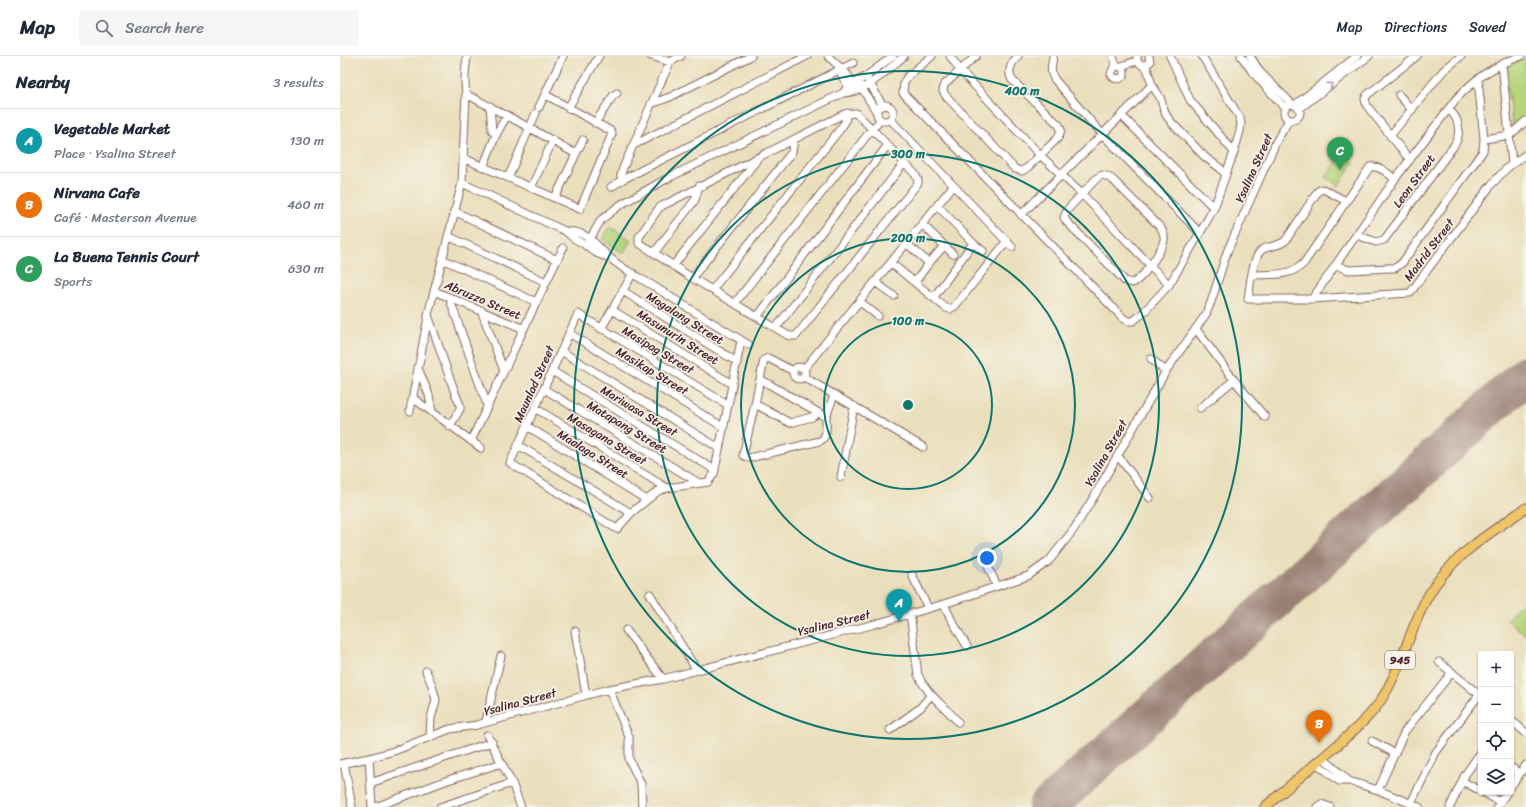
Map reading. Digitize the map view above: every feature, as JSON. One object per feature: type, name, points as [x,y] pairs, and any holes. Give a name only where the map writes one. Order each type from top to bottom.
[{"type":"main road","name":"945","points":[[1265,807],[1320,760],[1367,717],[1378,704],[1388,688],[1427,597],[1443,574],[1455,561],[1476,544],[1526,508]]},
{"type":"street","points":[[410,411],[428,315],[462,183],[466,94],[465,67],[467,56]]},
{"type":"street","points":[[508,178],[563,56]]},
{"type":"street","points":[[568,108],[599,56]]},
{"type":"street","points":[[651,56],[670,62]]},
{"type":"street","points":[[622,180],[621,175],[623,168],[670,62],[681,56]]},
{"type":"street","points":[[651,104],[670,97],[751,56]]},
{"type":"street","points":[[634,145],[807,56]]},
{"type":"street","points":[[828,56],[841,69],[842,76],[864,94],[879,117],[886,121],[890,119]]},
{"type":"street","points":[[855,88],[865,77],[893,56]]},
{"type":"street","points":[[588,242],[601,220],[620,205],[670,177],[843,93],[870,83],[904,56]]},
{"type":"street","points":[[932,56],[908,76],[904,82],[903,93],[1021,215],[1123,318],[1128,321],[1133,321],[1141,315],[1169,285],[1200,233],[1214,208],[1240,131],[1240,118],[1202,56]]},
{"type":"street","points":[[950,56],[960,70],[1040,156],[1082,194],[1169,285]]},
{"type":"street","points":[[976,56],[943,88],[946,96],[1015,169],[1022,171],[1058,138],[1061,130],[1058,125],[1012,80],[1009,72],[1014,57]]},
{"type":"street","points":[[1053,56],[1050,70],[1051,74],[1102,134],[1200,233]]},
{"type":"street","points":[[1113,56],[1119,66],[1137,59],[1141,65],[1146,65]]},
{"type":"street","points":[[1146,65],[1150,62],[1150,56]]},
{"type":"street","points":[[1170,56],[1190,100],[1234,152]]},
{"type":"street","points":[[1241,56],[1254,74],[1285,108],[1285,116],[1289,120],[1297,119],[1300,114],[1295,106],[1260,72],[1250,56]]},
{"type":"street","points":[[1295,106],[1357,56]]},
{"type":"street","points":[[1285,108],[1287,106],[1295,106],[1369,56]]},
{"type":"street","points":[[1410,160],[1367,106],[1365,99],[1367,95],[1417,56]]},
{"type":"street","points":[[1390,136],[1443,71],[1461,56]]},
{"type":"street","points":[[1312,299],[1337,265],[1395,179],[1448,109],[1466,88],[1487,71],[1521,56]]},
{"type":"street","points":[[611,187],[853,62]]},
{"type":"street","points":[[1502,64],[1512,164]]},
{"type":"street","points":[[1146,65],[1152,85],[1160,97],[1166,115],[1205,157],[1220,168],[1226,175]]},
{"type":"street","points":[[865,77],[883,106]]},
{"type":"street","points":[[1337,265],[1350,270],[1389,268],[1398,266],[1402,263],[1481,154],[1484,147],[1478,78]]},
{"type":"street","points":[[1021,215],[1152,85]]},
{"type":"street","points":[[595,123],[617,92]]},
{"type":"street","points":[[466,94],[553,140],[576,154]]},
{"type":"street","points":[[463,158],[580,209],[612,135],[611,131],[546,95]]},
{"type":"street","points":[[1399,95],[1412,110]]},
{"type":"street","points":[[490,106],[492,126],[496,135]]},
{"type":"street","points":[[735,303],[872,129],[879,117],[879,109],[883,106]]},
{"type":"street","points":[[883,106],[888,106],[891,109],[892,114],[890,119]]},
{"type":"street","name":"Leon Street","points":[[1357,235],[1376,242],[1384,240],[1453,147],[1457,141],[1459,132],[1454,113],[1448,109]]},
{"type":"street","points":[[712,290],[841,128],[845,122],[847,113]]},
{"type":"street","points":[[847,113],[856,114],[872,129],[918,180],[915,188],[796,336],[789,336],[692,278],[638,241],[660,207],[699,186],[847,113]]},
{"type":"street","points":[[482,167],[496,135],[507,115]]},
{"type":"street","points":[[1121,115],[1214,208]]},
{"type":"street","points":[[890,119],[1012,247]]},
{"type":"street","name":"Ysalina Street","points":[[342,764],[394,751],[450,729],[477,725],[486,721],[609,689],[663,679],[696,669],[875,624],[944,604],[1028,576],[1049,561],[1074,529],[1166,372],[1209,308],[1227,252],[1277,140],[1289,120]]},
{"type":"street","points":[[1484,138],[1510,135],[1526,121]]},
{"type":"street","points":[[531,188],[553,140]]},
{"type":"street","points":[[555,198],[584,140]]},
{"type":"street","points":[[692,278],[792,152],[794,140]]},
{"type":"street","points":[[757,317],[888,146]]},
{"type":"street","name":"Madrid Street","points":[[1252,275],[1248,300],[1312,299],[1410,293],[1502,172],[1526,154]]},
{"type":"street","points":[[673,266],[758,158]]},
{"type":"street","points":[[776,328],[904,163]]},
{"type":"street","points":[[1346,201],[1329,191],[1320,189],[1286,240],[1279,246],[1263,249],[1258,253],[1252,275],[1284,274],[1298,270],[1370,167],[1379,167],[1395,179]]},
{"type":"street","points":[[1102,175],[1112,179],[1161,228],[1164,235],[1164,240],[1162,247],[1151,265],[1135,282],[1128,283],[1066,221],[1064,217],[1068,209],[1097,178],[1102,175]]},
{"type":"street","points":[[462,183],[567,232],[573,231],[588,242],[599,246],[609,257],[633,273],[749,346]]},
{"type":"street","points":[[654,253],[695,200],[699,186]]},
{"type":"street","points":[[804,377],[804,369],[953,186]]},
{"type":"street","points":[[937,205],[972,243],[983,251]]},
{"type":"street","points":[[454,211],[557,260]]},
{"type":"street","points":[[922,224],[953,254]]},
{"type":"street","points":[[448,236],[546,282]]},
{"type":"street","points":[[891,262],[946,308],[950,309],[955,306],[1007,241]]},
{"type":"street","points":[[906,243],[928,263]]},
{"type":"street","points":[[934,297],[972,243]]},
{"type":"street","points":[[915,282],[928,263],[944,246]]},
{"type":"street","points":[[471,441],[563,248]]},
{"type":"street","points":[[442,259],[536,302]]},
{"type":"street","points":[[601,328],[633,273]]},
{"type":"street","points":[[875,282],[894,296]]},
{"type":"street","name":"Abruzzo Street","points":[[434,291],[524,329]]},
{"type":"street","name":"Magalang Street","points":[[623,291],[736,362]]},
{"type":"street","points":[[449,297],[487,405]]},
{"type":"street","points":[[859,301],[878,316]]},
{"type":"street","points":[[481,310],[504,371]]},
{"type":"street","name":"Masunurin Street","points":[[612,310],[732,384]]},
{"type":"street","name":"Masipag Street","points":[[578,314],[728,405]]},
{"type":"street","name":"Maunlad Street","points":[[578,314],[510,463],[617,528],[631,513]]},
{"type":"street","points":[[428,315],[460,405],[460,409],[450,426]]},
{"type":"street","points":[[1196,329],[1234,380],[1265,417]]},
{"type":"street","name":"Masikap Street","points":[[569,333],[723,427]]},
{"type":"street","points":[[518,445],[631,513],[658,491],[667,488],[704,483],[710,480],[714,470],[741,341]]},
{"type":"street","name":"Mariwasa Street","points":[[561,351],[719,448]]},
{"type":"street","points":[[834,395],[826,417],[826,434],[820,441],[749,458],[743,455],[764,360],[768,358],[793,371],[793,375],[796,378],[800,379],[804,377],[854,406],[922,448]]},
{"type":"street","points":[[1150,360],[1166,372]]},
{"type":"street","points":[[793,371],[798,367],[804,369]]},
{"type":"street","points":[[418,368],[429,395],[432,412]]},
{"type":"street","name":"Mariwasa Street","points":[[552,371],[714,470]]},
{"type":"street","points":[[760,379],[826,417]]},
{"type":"street","points":[[1200,408],[1234,380]]},
{"type":"street","name":"Matapang Street","points":[[544,389],[699,483]]},
{"type":"street","points":[[413,398],[481,448]]},
{"type":"street","points":[[755,404],[790,423],[812,417],[818,413]]},
{"type":"street","points":[[841,477],[854,406]]},
{"type":"street","name":"Masagana Street","points":[[535,408],[667,488]]},
{"type":"street","name":"Maalaga Street","points":[[527,426],[647,500]]},
{"type":"street","points":[[1118,456],[1150,498]]},
{"type":"street","points":[[986,556],[989,569],[997,586]]},
{"type":"street","points":[[912,575],[928,608]]},
{"type":"street","points":[[650,594],[696,669]]},
{"type":"street","points":[[944,604],[953,624],[967,646]]},
{"type":"street","points":[[910,613],[918,675],[931,695],[958,722]]},
{"type":"street","points":[[626,630],[663,679]]},
{"type":"street","points":[[574,631],[586,695]]},
{"type":"street","points":[[486,721],[501,656]]},
{"type":"street","points":[[1439,662],[1478,693]]},
{"type":"street","points":[[426,671],[436,700],[431,718],[430,736]]},
{"type":"street","points":[[1378,790],[1394,753],[1409,724],[1452,672]]},
{"type":"street","points":[[609,689],[629,737],[629,759],[641,784],[642,807]]},
{"type":"street","points":[[890,730],[920,708],[931,695]]},
{"type":"street","points":[[1411,803],[1436,752],[1478,698]]},
{"type":"street","points":[[1514,722],[1526,732]]},
{"type":"street","points":[[487,735],[492,742],[512,783],[521,807]]},
{"type":"street","points":[[1372,741],[1394,753]]},
{"type":"street","points":[[370,783],[492,742]]},
{"type":"street","points":[[1450,807],[1470,766],[1478,756]]},
{"type":"street","points":[[369,758],[370,783],[374,807],[502,762]]},
{"type":"street","points":[[1320,760],[1336,769],[1349,781]]},
{"type":"street","points":[[1320,760],[1330,775],[1339,781],[1349,781],[1378,790],[1419,807]]},
{"type":"street","points":[[342,764],[352,807]]},
{"type":"street","points":[[1514,782],[1526,765]]},
{"type":"street","points":[[1330,775],[1336,769]]},
{"type":"street","points":[[1514,770],[1519,774]]},
{"type":"street","points":[[1462,781],[1478,790]]},
{"type":"street","points":[[440,807],[512,783]]},
{"type":"street","points":[[1486,795],[1499,804],[1505,795]]},
{"type":"street","points":[[1317,807],[1321,804],[1330,807]]},
{"type":"green space","points":[[1524,58],[1526,61],[1526,117],[1513,129],[1504,66]]},
{"type":"green space","points":[[1342,155],[1354,163],[1338,186],[1326,177]]},
{"type":"green space","points":[[610,227],[631,240],[623,253],[602,239]]},
{"type":"green space","points":[[1526,603],[1526,635],[1507,620],[1518,606]]},
{"type":"runway","points":[[1047,807],[1526,375]]},
{"type":"place","name":"La Buena Tennis Court","points":[[1340,170]]},
{"type":"place","name":"Vegetable Market","points":[[899,622]]},
{"type":"place","name":"Nirvana Cafe","points":[[1319,743]]}]
